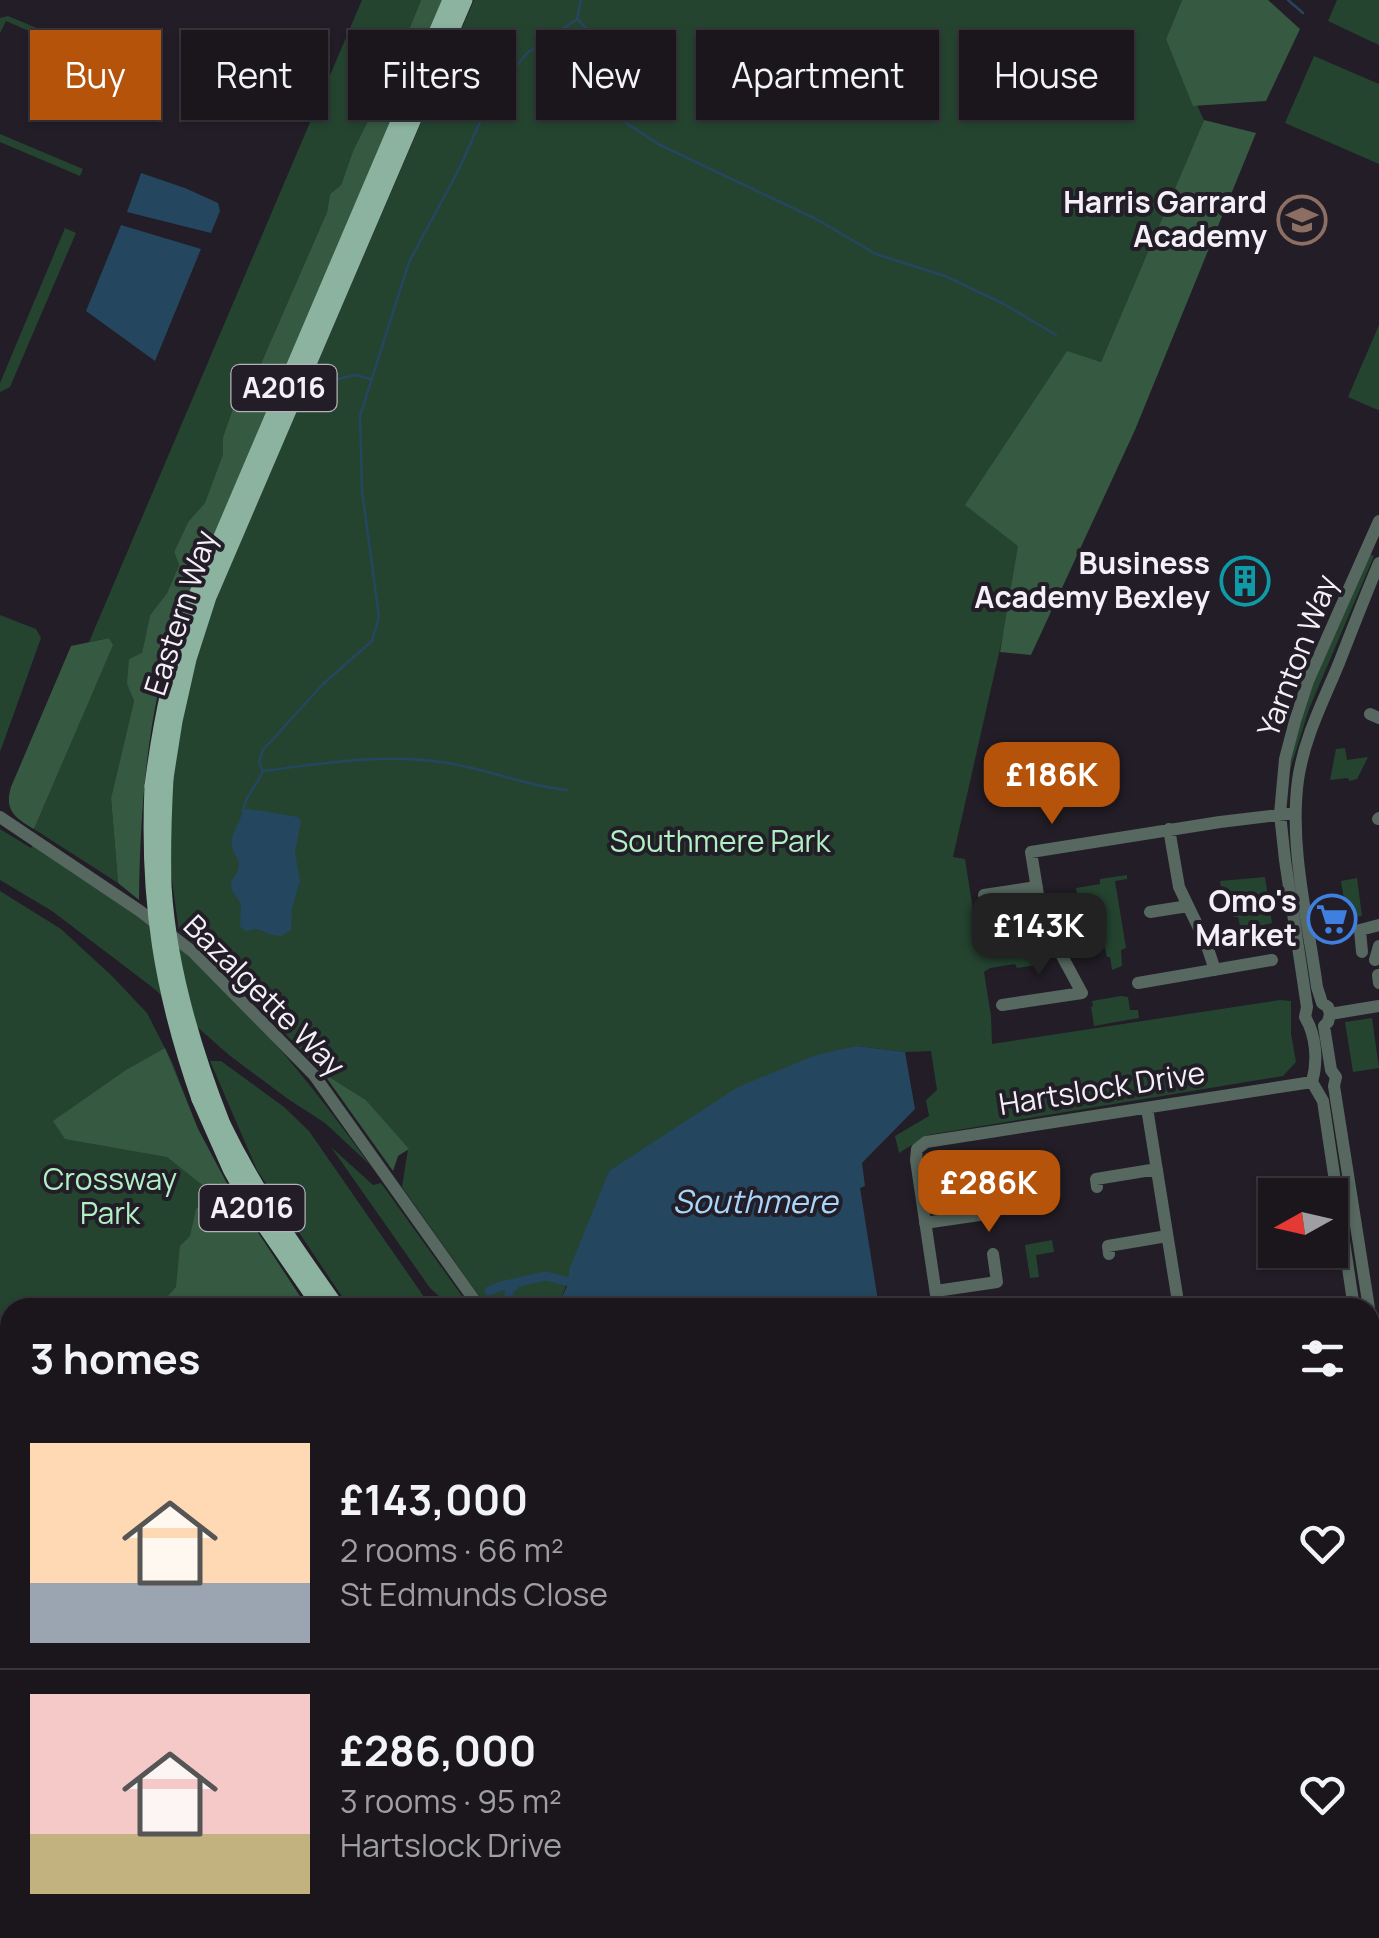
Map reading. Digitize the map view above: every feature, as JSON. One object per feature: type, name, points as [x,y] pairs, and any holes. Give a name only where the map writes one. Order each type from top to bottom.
[{"type":"main road","name":"Eastern Way","points":[[314,1298],[230,1170],[199,1099],[162,972],[150,839],[168,686],[197,593],[450,0]]},
{"type":"main road","name":"Eastern Way","points":[[331,1298],[274,1218],[242,1164],[198,1057],[168,924],[159,782],[189,659],[209,597],[465,0]]},
{"type":"street","name":"Yarnton Way","points":[[1322,1017],[1305,1017],[1308,1007],[1280,814],[1285,759],[1301,700],[1379,520]]},
{"type":"street","name":"Yarnton Way","points":[[1368,1298],[1334,1086],[1336,1077],[1331,1070],[1317,987],[1295,813],[1305,744],[1379,563]]},
{"type":"street","points":[[1002,1005],[1082,993],[1042,918],[1031,852],[1295,813]]},
{"type":"street","name":"Bazalgette Way","points":[[0,817],[140,910],[194,952],[314,1075],[473,1298]]},
{"type":"street","points":[[1170,830],[1179,887],[1215,970]]},
{"type":"street","points":[[984,896],[1037,887]]},
{"type":"street","points":[[1150,912],[1188,906]]},
{"type":"street","points":[[1362,952],[1360,930],[1379,925]]},
{"type":"street","points":[[1138,984],[1272,960]]},
{"type":"street","points":[[1378,975],[1379,983]]},
{"type":"street","points":[[1322,1017],[1379,1006]]},
{"type":"street","name":"Yarnton Way","points":[[1322,1017],[1314,1044],[1315,1081],[1323,1101],[1332,1152],[1352,1298]]},
{"type":"street","points":[[1331,1070],[1324,1068],[1315,1081],[1328,1091],[1334,1086]]},
{"type":"street","name":"Hartslock Drive","points":[[937,1298],[916,1160],[917,1149],[926,1142],[1315,1081]]},
{"type":"street","points":[[1147,1108],[1178,1298]]},
{"type":"street","points":[[1098,1187],[1096,1179],[1157,1169]]},
{"type":"street","points":[[925,1224],[986,1214],[982,1187]]},
{"type":"street","points":[[1109,1254],[1108,1246],[1167,1236]]},
{"type":"street","points":[[936,1291],[997,1282],[993,1254]]},
{"type":"green space","points":[[362,0],[421,0],[409,30],[349,30]]},
{"type":"green space","points":[[421,0],[444,0],[431,30],[409,30]]},
{"type":"green space","name":"Southmere Park","points":[[474,0],[1182,0],[1166,39],[1204,120],[1101,362],[1067,352],[953,857],[965,859],[975,922],[982,922],[987,932],[1032,920],[1029,897],[1037,920],[1028,926],[1043,964],[1017,968],[1015,964],[984,972],[992,1044],[1291,1001],[1296,1062],[1283,1076],[928,1135],[899,1153],[895,1136],[929,1116],[926,1100],[937,1090],[931,1051],[857,1046],[609,1171],[561,1298],[481,1298],[402,1187],[408,1149],[366,1100],[323,1073],[215,961],[179,932],[170,865],[171,746],[220,589],[422,120],[516,120],[516,30],[461,30]]},
{"type":"green space","points":[[1182,0],[1268,0],[1300,29],[1266,101],[1193,106],[1166,39]]},
{"type":"green space","points":[[1337,0],[1379,0],[1379,45],[1328,21]]},
{"type":"green space","points":[[8,16],[42,30],[30,31],[6,21],[0,33],[0,18]]},
{"type":"green space","points":[[348,33],[348,120],[368,120],[341,185],[330,194],[327,212],[256,375],[239,391],[205,504],[188,522],[174,552],[179,565],[167,593],[150,615],[142,654],[127,683],[134,701],[111,798],[118,883],[34,829],[112,645],[109,638],[89,642],[311,120],[328,120],[328,80]]},
{"type":"green space","points":[[1314,56],[1379,84],[1379,164],[1285,123]]},
{"type":"green space","points":[[368,120],[393,120],[177,628],[159,688],[150,741],[139,900],[118,883],[111,798],[134,701],[127,684],[129,659],[142,653],[150,615],[167,593],[179,565],[174,552],[188,522],[205,503],[239,391],[256,375],[327,212],[330,194],[341,185]]},
{"type":"green space","points":[[1204,120],[1256,133],[1135,430],[1031,655],[1000,652],[1018,546],[965,505],[1067,351],[1101,362]]},
{"type":"green space","points":[[0,134],[83,169],[80,176],[0,142]]},
{"type":"green space","points":[[65,228],[76,233],[10,387],[0,392],[0,383]]},
{"type":"green space","points":[[1379,325],[1379,409],[1378,410],[1348,397]]},
{"type":"green space","points":[[1368,553],[1374,556],[1309,709],[1288,776],[1301,710]]},
{"type":"green space","points":[[0,615],[36,629],[41,638],[0,752]]},
{"type":"green space","points":[[109,638],[113,645],[34,829],[10,807],[11,787],[71,646]]},
{"type":"green space","points":[[1345,748],[1347,760],[1368,757],[1357,779],[1330,780],[1336,749]]},
{"type":"green space","points":[[0,829],[31,848],[33,845],[123,904],[202,968],[290,1061],[369,1164],[325,1123],[229,1055],[152,987],[52,911],[0,880]]},
{"type":"green space","points":[[1127,875],[1127,879],[1115,881],[1126,948],[1121,950],[1122,966],[1112,970],[1100,938],[1081,918],[1076,888]]},
{"type":"green space","points":[[1265,877],[1272,923],[1241,930],[1232,904],[1223,905],[1220,881]]},
{"type":"green space","points":[[1357,878],[1362,916],[1347,918],[1341,881]]},
{"type":"green space","name":"Crossway Park","points":[[0,891],[61,929],[147,1013],[172,1062],[198,1129],[232,1193],[301,1298],[0,1298]]},
{"type":"green space","points":[[1128,997],[1130,1010],[1138,1010],[1139,1018],[1094,1026],[1092,1001]]},
{"type":"green space","points":[[1372,1018],[1379,1068],[1353,1072],[1345,1022]]},
{"type":"green space","points":[[165,1048],[198,1129],[232,1193],[301,1298],[166,1298],[176,1287],[180,1246],[190,1236],[196,1209],[215,1195],[167,1157],[65,1139],[53,1121]]},
{"type":"green space","points":[[210,1061],[221,1061],[284,1107],[309,1131],[425,1298],[343,1298],[257,1170]]},
{"type":"green space","points":[[323,1073],[366,1100],[409,1149],[398,1156],[393,1171]]},
{"type":"green space","points":[[331,1147],[373,1185],[381,1183],[464,1298],[441,1298],[430,1288]]},
{"type":"green space","points":[[1042,1172],[1044,1188],[1026,1187],[1028,1201],[1018,1203],[1014,1177]]},
{"type":"green space","points":[[1052,1240],[1054,1252],[1036,1255],[1039,1277],[1030,1278],[1025,1245]]},
{"type":"water","points":[[141,173],[218,203],[220,211],[211,233],[127,212]]},
{"type":"water","points":[[121,225],[201,249],[155,361],[86,311]]},
{"type":"water","points":[[243,810],[298,817],[301,821],[295,853],[300,881],[291,930],[281,936],[257,929],[245,931],[240,926],[241,904],[231,882],[239,861],[232,841]]},
{"type":"water","name":"Southmere","points":[[857,1046],[905,1052],[915,1109],[862,1163],[865,1186],[860,1188],[878,1298],[561,1298],[609,1171],[738,1087],[816,1055]]},
{"type":"waterway","points":[[243,811],[263,771],[259,762],[263,750],[322,685],[372,641],[379,617],[362,491],[360,416],[409,262],[459,169],[490,100],[527,53],[577,19],[581,0]]},
{"type":"waterway","points":[[1288,0],[1303,13]]},
{"type":"waterway","points":[[577,19],[599,41],[626,123],[660,145],[816,219],[876,254],[945,276],[1056,335]]},
{"type":"waterway","points":[[333,380],[356,375],[370,379]]},
{"type":"waterway","points":[[263,771],[355,760],[423,760],[567,790]]},
{"type":"waterway","points":[[489,1291],[546,1276],[569,1282]]},
{"type":"waterway","points":[[508,1298],[515,1285]]},
{"type":"place","name":"Harris Garrard Academy","points":[[1302,220]]},
{"type":"place","name":"Business Academy Bexley","points":[[1245,581]]},
{"type":"place","name":"Omo's Market","points":[[1332,919]]}]
